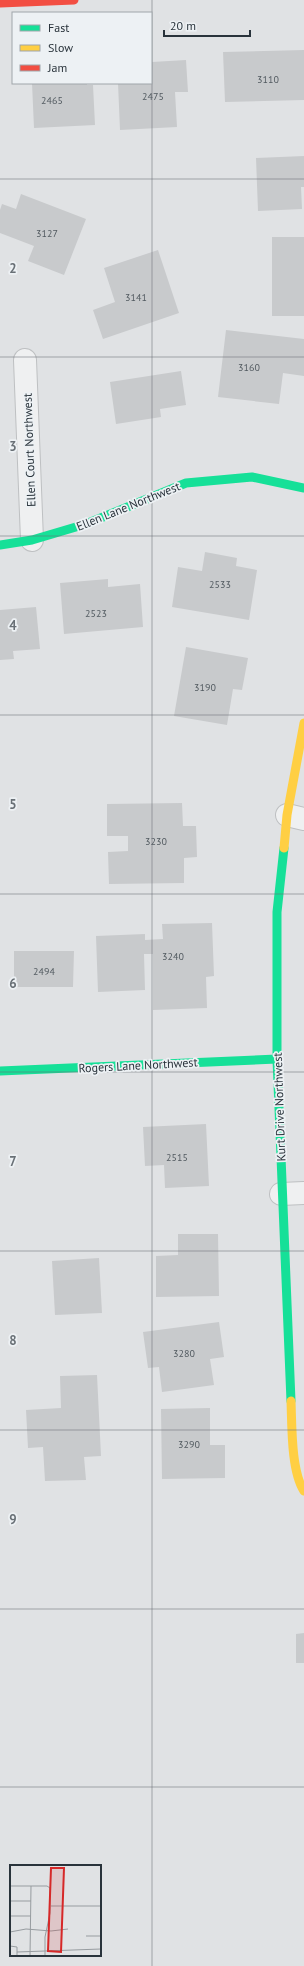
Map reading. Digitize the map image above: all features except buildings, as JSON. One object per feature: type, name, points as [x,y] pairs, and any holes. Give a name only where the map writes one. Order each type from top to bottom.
[{"type":"street","points":[[0,3],[74,0]]},
{"type":"street","name":"Ellen Court Northwest","points":[[25,360],[32,540]]},
{"type":"street","name":"Ellen Lane Northwest","points":[[0,545],[32,540],[86,524],[186,483],[252,477],[304,488]]},
{"type":"street","name":"Kurt Drive Northwest","points":[[304,723],[296,817],[277,912],[277,1059],[281,1194],[293,1439],[298,1482],[304,1491]]},
{"type":"street","name":"Rogers Lane Northwest","points":[[0,1071],[277,1059]]},
{"type":"street","points":[[281,1194],[304,1193]]},
{"type":"traffic: fast","points":[[0,545],[32,540],[86,524],[186,483],[252,477],[304,488]]},
{"type":"traffic: fast","points":[[284,848],[277,912],[277,1059],[291,1401]]},
{"type":"traffic: fast","points":[[0,1071],[277,1059]]},
{"type":"traffic: slow","points":[[284,848],[287,815],[304,723]]},
{"type":"traffic: slow","points":[[291,1401],[294,1460],[304,1491]]},
{"type":"traffic: jam","points":[[0,3],[74,0]]}]
